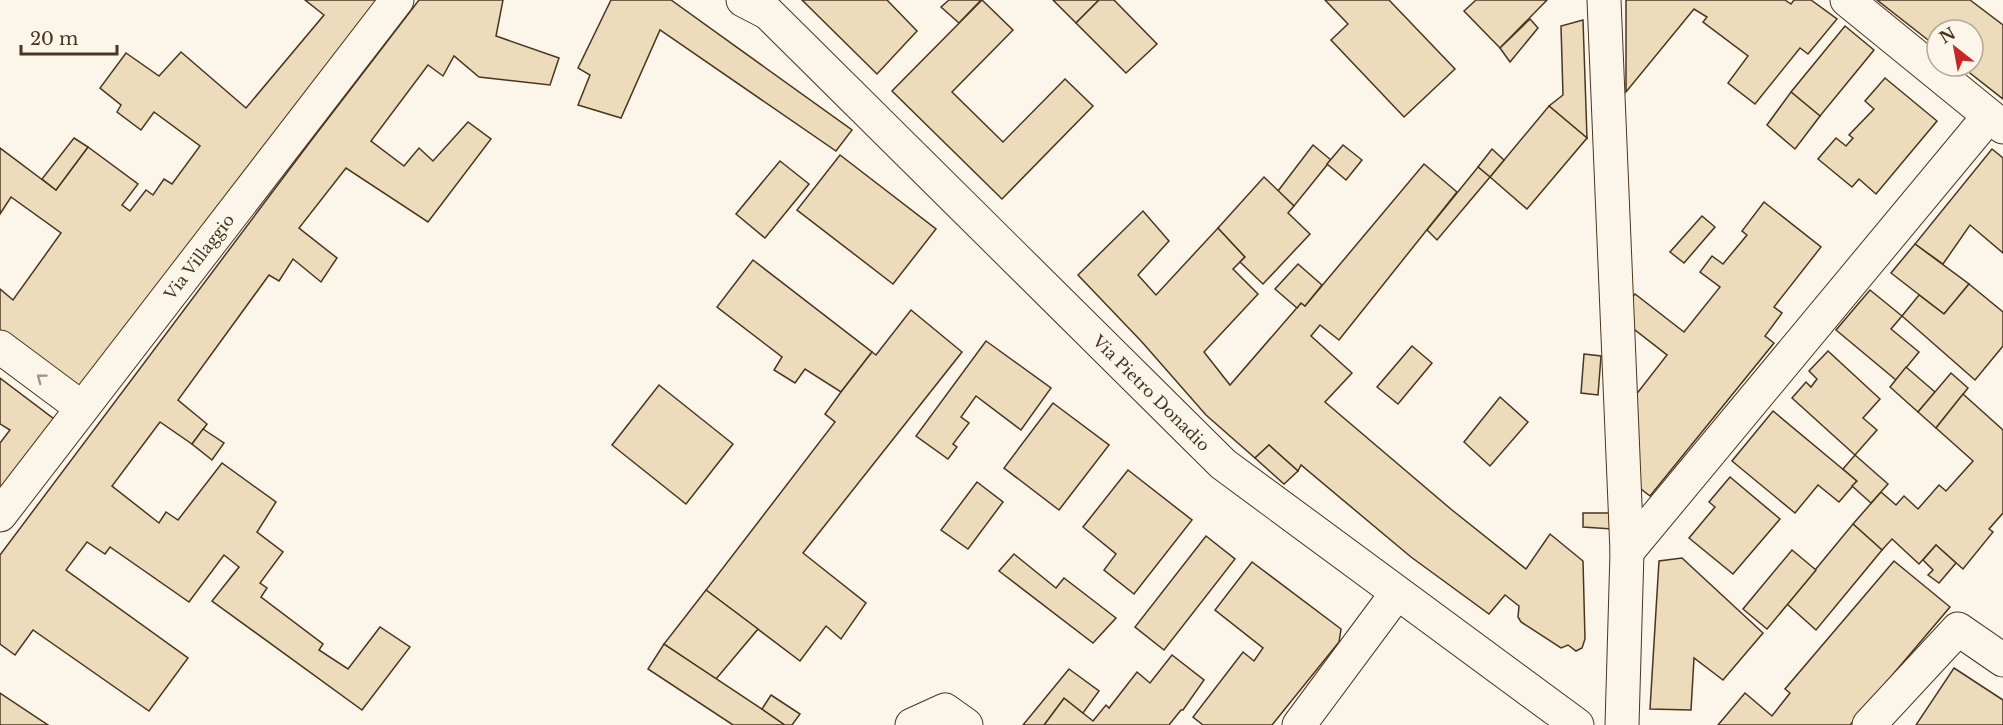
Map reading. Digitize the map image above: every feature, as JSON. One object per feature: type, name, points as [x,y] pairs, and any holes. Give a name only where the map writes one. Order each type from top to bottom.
[{"type":"street","name":"Via Villaggio","points":[[0,514],[398,0]]},
{"type":"street","points":[[1604,0],[1627,552],[1622,725]]},
{"type":"street","points":[[1627,552],[1996,122],[1847,0]]},
{"type":"street","name":"Via Pietro Donadio","points":[[758,4],[1223,464],[1577,725]]},
{"type":"street","points":[[0,347],[82,408]]},
{"type":"street","points":[[1299,725],[1397,593]]},
{"type":"street","points":[[1869,725],[1958,629],[2003,660]]},
{"type":"street","points":[[912,725],[945,710],[966,725]]},
{"type":"building","points":[[305,0],[379,0],[84,391],[0,330],[0,289],[13,300],[61,233],[11,197],[0,214],[0,148],[56,190],[88,147],[138,184],[122,205],[130,211],[146,190],[153,195],[164,179],[172,184],[200,146],[154,112],[141,130],[117,112],[121,105],[100,88],[126,53],[159,76],[181,52],[246,108],[324,15]]},
{"type":"building","points":[[419,0],[503,0],[496,36],[559,58],[550,85],[479,77],[454,56],[443,76],[428,65],[371,141],[404,166],[419,148],[433,161],[468,122],[491,139],[428,222],[346,168],[299,228],[337,258],[321,282],[293,259],[279,281],[269,275],[178,400],[207,424],[192,444],[160,422],[112,486],[159,523],[166,512],[178,520],[222,463],[276,502],[257,532],[283,552],[260,583],[267,588],[261,597],[323,644],[319,650],[348,669],[380,627],[410,647],[362,710],[212,601],[239,567],[224,555],[189,602],[110,547],[105,554],[87,542],[66,570],[188,658],[149,711],[33,630],[15,655],[0,644],[0,555]]},
{"type":"building","points":[[611,0],[671,0],[852,130],[836,151],[660,30],[621,118],[578,105],[590,75],[578,68]]},
{"type":"building","points":[[802,0],[887,0],[917,31],[877,74]]},
{"type":"building","points":[[949,0],[981,0],[959,23],[941,7]]},
{"type":"building","points":[[982,0],[1013,30],[952,92],[1003,142],[1065,79],[1093,106],[1002,199],[892,91]]},
{"type":"building","points":[[1053,0],[1099,0],[1076,23]]},
{"type":"building","points":[[1099,0],[1114,0],[1157,44],[1126,73],[1076,23]]},
{"type":"building","points":[[1325,0],[1389,0],[1455,69],[1404,117],[1331,40],[1348,24]]},
{"type":"building","points":[[1476,0],[1547,0],[1500,48],[1464,11]]},
{"type":"building","points":[[1626,0],[1785,0],[1791,4],[1794,0],[1811,0],[1837,19],[1808,54],[1800,48],[1755,104],[1728,83],[1748,56],[1703,22],[1707,17],[1694,9],[1626,92]]},
{"type":"building","points":[[1877,0],[1970,0],[2003,25],[2003,99],[1976,78],[1985,78],[1985,18],[1925,18],[1925,38]]},
{"type":"building","points":[[1530,19],[1538,28],[1510,62],[1500,48]]},
{"type":"building","points":[[1583,20],[1587,138],[1549,106],[1563,95],[1561,26]]},
{"type":"building","points":[[1845,26],[1874,50],[1820,116],[1791,92]]},
{"type":"building","points":[[1885,78],[1937,121],[1876,194],[1859,179],[1852,187],[1818,159],[1836,138],[1846,146],[1853,138],[1849,135],[1874,109],[1865,101]]},
{"type":"building","points":[[1791,92],[1820,116],[1795,149],[1767,125]]},
{"type":"building","points":[[1549,106],[1587,138],[1527,209],[1490,177]]},
{"type":"building","points":[[74,138],[88,147],[56,190],[42,179]]},
{"type":"building","points":[[1313,145],[1331,160],[1294,206],[1278,191]]},
{"type":"building","points":[[1343,145],[1362,160],[1346,180],[1327,164]]},
{"type":"building","points":[[1492,149],[1504,160],[1490,177],[1478,167]]},
{"type":"building","points":[[1992,149],[2003,158],[2003,253],[1970,225],[1943,264],[1915,244]]},
{"type":"building","points":[[840,155],[936,229],[893,284],[797,210]]},
{"type":"building","points":[[780,161],[809,184],[765,238],[736,214]]},
{"type":"building","points":[[1424,164],[1457,192],[1339,340],[1320,325],[1311,336],[1352,373],[1325,402],[1452,510],[1526,569],[1550,534],[1583,561],[1585,639],[1582,648],[1576,651],[1568,645],[1561,648],[1521,622],[1518,617],[1519,606],[1505,595],[1489,614],[1411,557],[1301,465],[1298,471],[1269,445],[1255,458],[1206,415],[1142,342],[1078,275],[1143,211],[1169,241],[1138,275],[1156,295],[1218,228],[1245,257],[1233,269],[1258,294],[1204,352],[1230,385],[1301,303],[1305,306]]},
{"type":"building","points":[[1478,167],[1490,177],[1437,240],[1427,230]]},
{"type":"building","points":[[1264,177],[1294,206],[1288,213],[1310,234],[1263,284],[1240,262],[1245,257],[1218,228]]},
{"type":"building","points":[[1764,202],[1821,247],[1774,307],[1782,313],[1765,336],[1774,343],[1650,496],[1632,482],[1628,405],[1667,355],[1630,326],[1629,301],[1635,294],[1684,332],[1720,287],[1700,272],[1712,256],[1723,264],[1747,235],[1742,231]]},
{"type":"building","points":[[1702,216],[1715,227],[1684,263],[1670,252]]},
{"type":"building","points":[[1915,244],[1969,284],[1944,314],[1891,273]]},
{"type":"building","points":[[753,260],[872,352],[841,392],[805,369],[795,383],[774,370],[782,357],[717,307]]},
{"type":"building","points":[[1298,264],[1322,285],[1305,306],[1301,303],[1297,308],[1275,289]]},
{"type":"building","points":[[1969,284],[2003,312],[2003,346],[1975,380],[1902,316],[1919,295],[1944,314]]},
{"type":"building","points":[[1870,290],[1902,316],[1891,329],[1919,352],[1896,380],[1836,330]]},
{"type":"building","points":[[911,310],[962,352],[803,553],[866,603],[841,639],[826,626],[800,661],[706,590],[835,422],[825,414],[841,392],[872,352],[876,355]]},
{"type":"building","points":[[986,341],[1051,388],[1021,430],[976,396],[961,417],[969,423],[953,444],[957,447],[948,459],[916,436]]},
{"type":"building","points":[[1412,346],[1432,363],[1398,404],[1377,387]]},
{"type":"building","points":[[1828,351],[1880,399],[1863,418],[1877,430],[1855,455],[1792,398],[1806,382],[1811,387],[1817,379],[1809,371]]},
{"type":"building","points":[[1584,354],[1601,356],[1598,395],[1581,393]]},
{"type":"building","points":[[1906,367],[1935,392],[1918,412],[1890,387]]},
{"type":"building","points":[[1951,373],[1968,388],[1936,428],[1918,412]]},
{"type":"building","points":[[0,378],[58,422],[0,499],[0,443],[10,430],[0,424]]},
{"type":"building","points":[[659,385],[733,444],[686,504],[612,445]]},
{"type":"building","points":[[1963,394],[2003,430],[2003,513],[1989,529],[1993,532],[1963,569],[1936,545],[1919,564],[1892,539],[1882,550],[1853,524],[1881,492],[1896,505],[1904,496],[1918,509],[1939,485],[1946,491],[1973,461],[1936,428]]},
{"type":"building","points":[[1500,397],[1528,422],[1490,466],[1464,442]]},
{"type":"building","points":[[1053,403],[1109,445],[1059,510],[1004,468]]},
{"type":"building","points":[[1773,411],[1857,481],[1839,502],[1818,485],[1795,513],[1732,461]]},
{"type":"building","points":[[203,429],[224,443],[212,460],[192,444]]},
{"type":"building","points":[[1269,445],[1298,471],[1284,484],[1255,458]]},
{"type":"building","points":[[1855,455],[1888,484],[1871,503],[1852,486],[1857,481],[1843,469]]},
{"type":"building","points":[[1128,470],[1192,520],[1134,594],[1104,570],[1116,554],[1083,527]]},
{"type":"building","points":[[1730,477],[1780,519],[1733,574],[1689,538],[1715,507],[1709,502]]},
{"type":"building","points":[[977,482],[1003,502],[968,549],[941,530]]},
{"type":"building","points":[[1583,513],[1611,513],[1612,529],[1583,527]]},
{"type":"building","points":[[1853,524],[1882,550],[1816,630],[1787,604]]},
{"type":"building","points":[[1206,536],[1235,559],[1164,650],[1135,627]]},
{"type":"building","points":[[1936,545],[1956,563],[1939,583],[1928,575],[1933,570],[1923,560]]},
{"type":"building","points":[[1792,550],[1816,570],[1767,629],[1743,609]]},
{"type":"building","points":[[1014,554],[1056,588],[1064,578],[1116,618],[1093,643],[999,571]]},
{"type":"building","points":[[1682,558],[1763,633],[1723,680],[1694,658],[1691,710],[1650,709],[1659,561]]},
{"type":"building","points":[[1894,561],[1950,607],[1850,725],[1718,725],[1745,693],[1772,716],[1790,693],[1785,689]]},
{"type":"building","points":[[1252,562],[1341,629],[1339,642],[1272,725],[1203,725],[1193,717],[1243,652],[1254,661],[1263,648],[1215,610]]},
{"type":"building","points":[[706,590],[758,629],[716,679],[664,644]]},
{"type":"building","points":[[664,644],[785,725],[733,725],[648,669]]},
{"type":"building","points":[[1172,655],[1204,680],[1183,710],[1169,725],[1044,725],[1064,698],[1093,721],[1106,705],[1109,708],[1137,672],[1150,683]]},
{"type":"building","points":[[1954,668],[2003,700],[2003,725],[1916,725]]},
{"type":"building","points":[[1069,669],[1099,691],[1083,713],[1064,698],[1044,725],[1023,725]]},
{"type":"building","points":[[0,693],[48,725],[0,725]]},
{"type":"building","points":[[771,695],[800,714],[792,725],[785,725],[762,709]]}]
